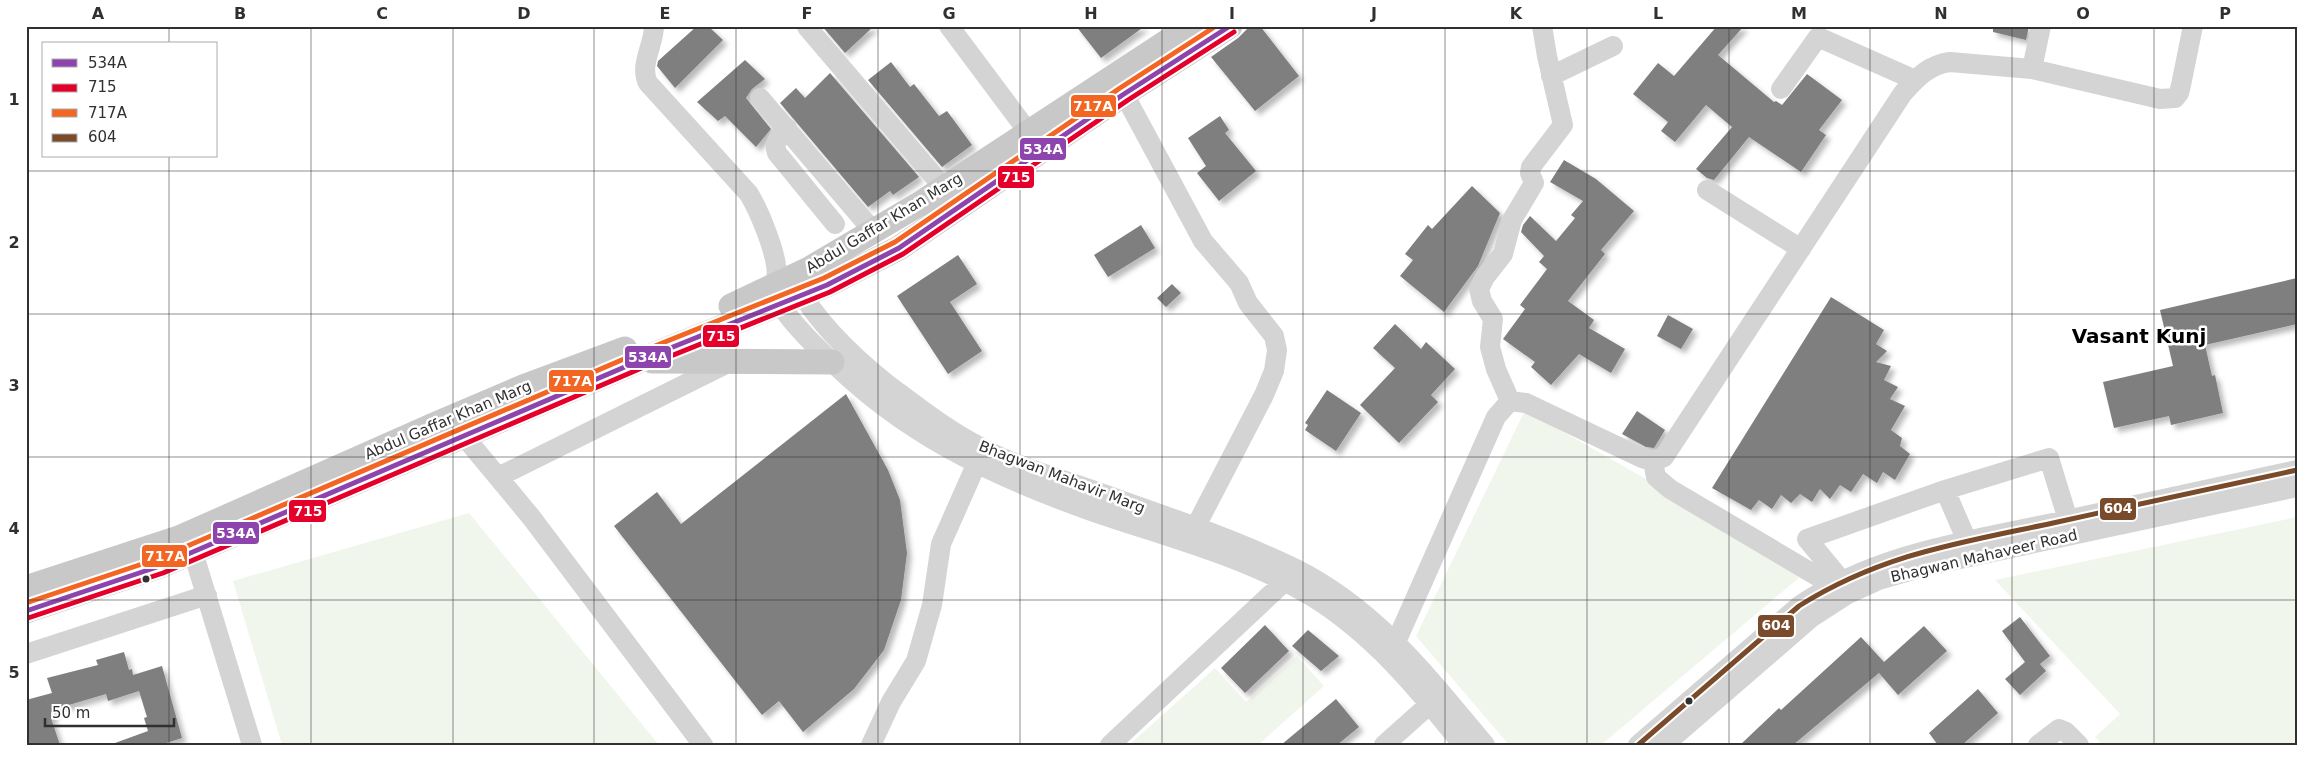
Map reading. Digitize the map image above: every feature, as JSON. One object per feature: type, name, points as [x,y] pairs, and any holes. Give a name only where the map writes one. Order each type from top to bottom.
[{"type":"main road","name":"Abdul Gaffar Khan Marg","points":[[26,612],[160,566],[638,361],[785,286],[944,188],[1191,26]]},
{"type":"main road","name":"Abdul Gaffar Khan Marg","points":[[26,588],[179,538],[523,387],[785,286],[899,248],[1124,94],[1230,26]]},
{"type":"main road","points":[[638,361],[832,362]]},
{"type":"street","points":[[654,26],[646,66],[645,77],[648,83],[749,194],[761,219],[785,286]]},
{"type":"street","points":[[949,26],[1029,133]]},
{"type":"street","points":[[1510,401],[1496,369],[1490,347],[1493,319],[1482,302],[1479,289],[1485,277],[1503,254],[1512,220],[1534,183],[1530,173],[1531,167],[1563,125],[1551,76],[1542,26]]},
{"type":"street","points":[[2032,69],[2041,26]]},
{"type":"street","points":[[1510,401],[1526,403],[1642,458],[1653,461],[1664,457],[1903,93],[1926,69],[1950,62],[2032,69],[2160,98],[2174,98],[2179,93],[2194,26]]},
{"type":"street","points":[[807,27],[944,188]]},
{"type":"street","points":[[1781,89],[1818,37],[1915,80]]},
{"type":"street","points":[[1551,76],[1613,46]]},
{"type":"street","points":[[1124,94],[1203,241],[1239,283],[1248,303],[1274,336],[1277,350],[1274,371],[1264,395],[1195,535]]},
{"type":"street","points":[[760,98],[873,231]]},
{"type":"street","points":[[787,128],[778,138],[775,146],[777,153],[835,224]]},
{"type":"street","points":[[1707,190],[1801,249]]},
{"type":"street","name":"Bhagwan Mahavir Marg","points":[[785,286],[832,362],[890,413],[976,465],[1058,499],[1195,535],[1239,561],[1311,596],[1357,628],[1387,656],[1430,704],[1463,745]]},
{"type":"street","name":"Bhagwan Mahavir Marg","points":[[785,286],[855,357],[943,426],[983,449],[1195,535],[1296,569],[1315,580],[1370,617],[1396,642],[1485,745]]},
{"type":"street","points":[[498,476],[734,360]]},
{"type":"street","points":[[1396,642],[1496,417],[1510,401]]},
{"type":"street","points":[[464,435],[531,517],[703,745]]},
{"type":"street","points":[[1836,583],[1807,539],[1945,490],[2049,458],[2068,520]]},
{"type":"street","points":[[1653,461],[1656,477],[1670,489],[1836,583]]},
{"type":"street","points":[[871,745],[891,702],[916,661],[932,605],[941,544],[976,465]]},
{"type":"street","name":"Bhagwan Mahaveer Road","points":[[1638,745],[1798,606],[1836,583],[1896,559],[1967,541],[2297,470]]},
{"type":"street","name":"Bhagwan Mahaveer Road","points":[[1664,745],[1812,617],[1846,595],[1879,580],[1927,566],[2297,487]]},
{"type":"street","points":[[1945,490],[1967,541]]},
{"type":"street","points":[[193,552],[252,745]]},
{"type":"street","points":[[1110,745],[1284,582]]},
{"type":"street","points":[[26,654],[207,595]]},
{"type":"street","points":[[1384,745],[1430,704]]},
{"type":"street","points":[[2038,745],[2058,729],[2066,732],[2079,745]]},
{"type":"shaded area","points":[[1525,410],[1807,571],[1601,745],[1509,745],[1416,636]]},
{"type":"shaded area","points":[[469,513],[659,745],[282,745],[233,581]]},
{"type":"shaded area","points":[[2297,517],[2297,745],[2102,745],[2095,737],[2120,714],[1995,580]]},
{"type":"shaded area","points":[[1297,656],[1324,686],[1258,745],[1129,745],[1215,668],[1246,702]]},
{"type":"building","points":[[697,26],[708,26],[723,40],[675,88],[657,66],[658,61]]},
{"type":"building","points":[[822,26],[874,26],[845,53]]},
{"type":"building","points":[[1076,26],[1145,26],[1101,58]]},
{"type":"building","points":[[1250,26],[1260,26],[1299,76],[1255,111],[1211,57],[1238,38]]},
{"type":"building","points":[[1717,26],[1744,26],[1718,55],[1774,102],[1776,101],[1782,105],[1807,74],[1842,100],[1819,130],[1826,135],[1801,172],[1749,137],[1714,180],[1707,178],[1696,169],[1732,127],[1706,105],[1675,142],[1661,131],[1668,122],[1633,94],[1658,63],[1674,76]]},
{"type":"building","points":[[1993,26],[2029,26],[2026,40],[1993,32]]},
{"type":"building","points":[[745,60],[765,79],[752,89],[746,98],[771,129],[756,147],[725,116],[718,121],[697,102]]},
{"type":"building","points":[[891,62],[910,87],[914,84],[939,116],[947,111],[972,145],[942,167],[868,80]]},
{"type":"building","points":[[830,73],[919,177],[893,195],[890,191],[868,207],[780,103],[796,88],[805,98]]},
{"type":"building","points":[[1220,116],[1229,130],[1225,133],[1256,171],[1219,201],[1197,173],[1206,166],[1188,138]]},
{"type":"building","points":[[1564,160],[1596,179],[1634,211],[1601,250],[1605,254],[1568,301],[1594,320],[1589,328],[1625,349],[1611,373],[1579,354],[1551,385],[1531,367],[1535,362],[1503,339],[1525,309],[1520,305],[1547,269],[1539,262],[1544,256],[1521,232],[1523,225],[1530,216],[1556,241],[1575,218],[1571,215],[1583,201],[1550,182]]},
{"type":"building","points":[[1472,186],[1500,213],[1478,266],[1444,312],[1400,276],[1413,260],[1405,254],[1428,225],[1432,229]]},
{"type":"building","points":[[1141,225],[1155,248],[1108,277],[1094,255]]},
{"type":"building","points":[[958,255],[977,284],[950,302],[982,351],[948,374],[897,296]]},
{"type":"building","points":[[2297,278],[2297,324],[2205,345],[2212,376],[2215,375],[2223,413],[2171,425],[2169,416],[2114,428],[2103,382],[2173,366],[2160,310]]},
{"type":"building","points":[[1172,284],[1181,293],[1166,307],[1157,298]]},
{"type":"building","points":[[1831,297],[1884,330],[1876,344],[1887,351],[1876,362],[1891,366],[1884,380],[1898,387],[1890,399],[1905,406],[1891,430],[1902,438],[1900,446],[1910,454],[1895,480],[1883,472],[1877,483],[1863,474],[1851,492],[1840,485],[1830,499],[1820,489],[1812,502],[1800,494],[1791,503],[1781,495],[1772,509],[1759,500],[1751,510],[1712,488]]},
{"type":"building","points":[[1668,315],[1693,329],[1681,349],[1657,336]]},
{"type":"building","points":[[1395,324],[1421,349],[1426,342],[1455,369],[1431,395],[1438,402],[1399,443],[1360,405],[1395,368],[1373,348]]},
{"type":"building","points":[[1327,390],[1361,413],[1336,451],[1305,430],[1308,425],[1305,423]]},
{"type":"building","points":[[846,394],[888,470],[900,500],[907,553],[901,600],[884,650],[854,689],[803,732],[779,701],[762,715],[614,526],[657,492],[681,524]]},
{"type":"building","points":[[1637,411],[1665,430],[1654,448],[1646,447],[1622,434]]},
{"type":"building","points":[[2020,617],[2050,656],[2040,664],[2046,671],[2020,695],[2005,679],[2025,662],[2002,631]]},
{"type":"building","points":[[1265,625],[1289,651],[1245,693],[1221,668]]},
{"type":"building","points":[[1924,626],[1947,651],[1898,695],[1879,673],[1793,745],[1740,745],[1779,708],[1781,710],[1861,637],[1884,662]]},
{"type":"building","points":[[1308,630],[1339,656],[1321,671],[1292,646]]},
{"type":"building","points":[[124,652],[129,670],[132,669],[133,675],[162,666],[182,738],[160,745],[115,745],[115,743],[148,731],[144,718],[147,717],[139,691],[108,701],[106,694],[52,710],[54,717],[51,718],[60,745],[26,745],[26,700],[52,693],[47,678],[98,665],[96,660]]},
{"type":"building","points":[[1978,689],[1998,713],[1962,745],[1938,745],[1929,733]]},
{"type":"building","points":[[1336,699],[1359,727],[1337,745],[1281,745]]},
{"type":"transit line","name":"717A","points":[[26,603],[157,559],[645,350],[824,278],[895,242],[1120,88],[1216,26]]},
{"type":"transit line","name":"534A","points":[[26,611],[160,566],[648,357],[827,285],[899,248],[1124,94],[1230,26]]},
{"type":"transit line","name":"715","points":[[28,618],[163,573],[651,364],[830,292],[903,254],[1128,100],[1234,32]]},
{"type":"transit line","name":"604","points":[[1638,745],[1799,606],[1830,588],[1860,574],[1891,562],[1953,544],[2297,470]]},
{"type":"district","name":"Vasant Kunj","points":[[2139,336]]}]
